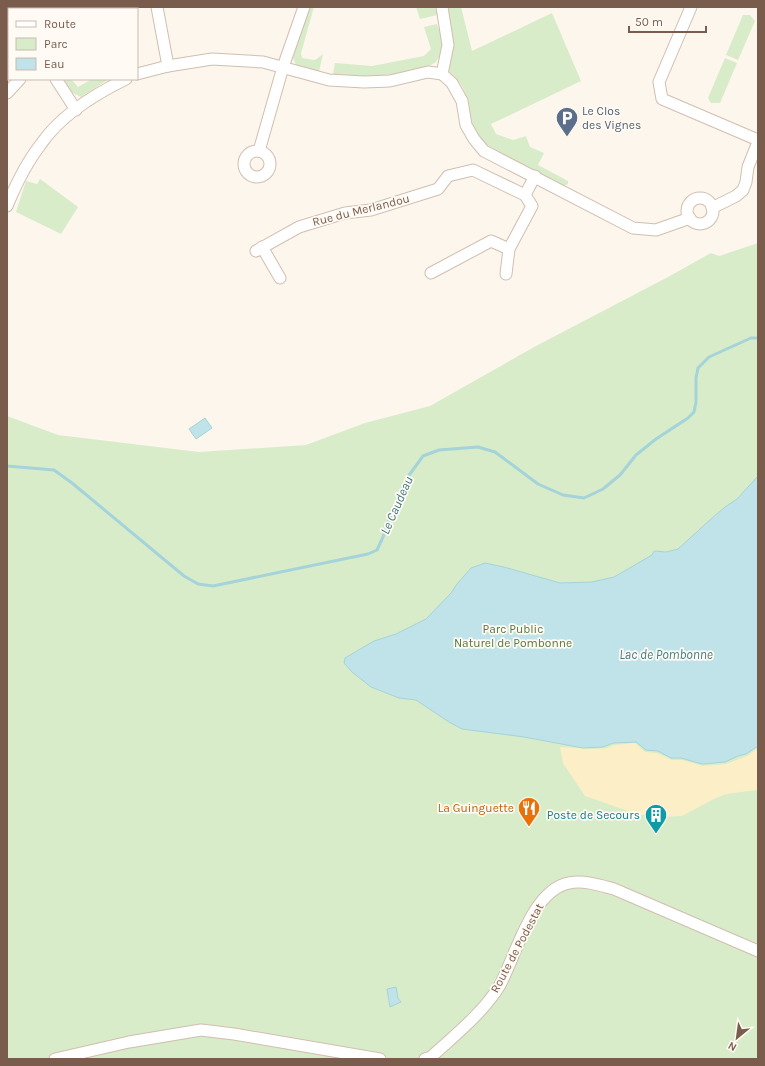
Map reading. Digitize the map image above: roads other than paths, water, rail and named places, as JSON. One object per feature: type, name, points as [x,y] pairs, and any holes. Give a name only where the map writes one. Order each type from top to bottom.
[{"type":"street","points":[[157,7],[168,66]]},
{"type":"street","points":[[259,151],[283,67],[304,7]]},
{"type":"street","points":[[442,7],[448,45],[442,74]]},
{"type":"street","points":[[691,7],[658,82],[662,99],[758,141],[748,167],[746,182],[743,190],[736,196],[712,208]]},
{"type":"street","points":[[138,74],[168,66],[212,59],[262,62],[329,80],[364,82],[390,81],[428,72],[442,74],[452,83],[462,101],[466,125],[474,139],[484,151],[535,176],[633,228],[656,230],[690,218]]},
{"type":"street","points":[[7,93],[19,80]]},
{"type":"street","points":[[57,80],[76,110]]},
{"type":"street","points":[[7,206],[26,167],[41,143],[58,125],[76,110],[113,84],[123,80]]},
{"type":"street","name":"Rue du Merlandou","points":[[280,278],[259,249],[299,226],[345,213],[371,210],[438,189],[448,176],[473,170],[525,195]]},
{"type":"street","points":[[506,274],[508,249],[532,206],[525,195],[535,176]]},
{"type":"street","points":[[700,198],[704,199],[710,204],[712,208],[712,216],[706,222],[697,223],[690,218],[687,210],[688,206],[693,200],[700,198]]},
{"type":"street","points":[[431,273],[490,241],[508,249]]},
{"type":"street","name":"Route de Podestat","points":[[425,1059],[431,1057],[458,1033],[486,1004],[500,985],[535,908],[552,890],[568,883],[580,882],[596,884],[614,889],[758,951]]},
{"type":"street","points":[[55,1059],[129,1042],[201,1030],[234,1034],[380,1059]]},
{"type":"water","points":[[205,418],[212,428],[196,439],[189,429]]},
{"type":"water","name":"Lac de Pombonne","points":[[758,476],[758,746],[746,754],[725,762],[702,764],[681,758],[671,758],[658,751],[646,750],[636,742],[613,743],[603,747],[583,748],[524,737],[462,729],[416,700],[399,698],[371,687],[352,672],[344,663],[345,658],[374,641],[396,634],[426,619],[451,593],[471,568],[485,563],[560,583],[592,582],[614,577],[652,555],[654,551],[666,552],[678,549],[725,507],[737,499]]},
{"type":"water","points":[[396,987],[398,998],[401,1002],[390,1007],[387,989]]},
{"type":"waterway","name":"Le Caudeau","points":[[7,466],[54,470],[72,483],[184,576],[198,584],[213,586],[368,554],[377,550],[407,478],[423,456],[439,450],[478,447],[495,452],[538,484],[563,495],[584,498],[603,489],[620,475],[636,455],[656,439],[688,418],[694,412],[698,368],[709,357],[751,338],[758,338]]},
{"type":"place","name":"Le Clos des Vignes","points":[[567,138]]},
{"type":"place","name":"La Guinguette","points":[[529,828]]},
{"type":"place","name":"Poste de Secours","points":[[656,834]]},
{"type":"park label","name":"Parc Public Naturel de Pombonne","points":[[513,636]]}]
